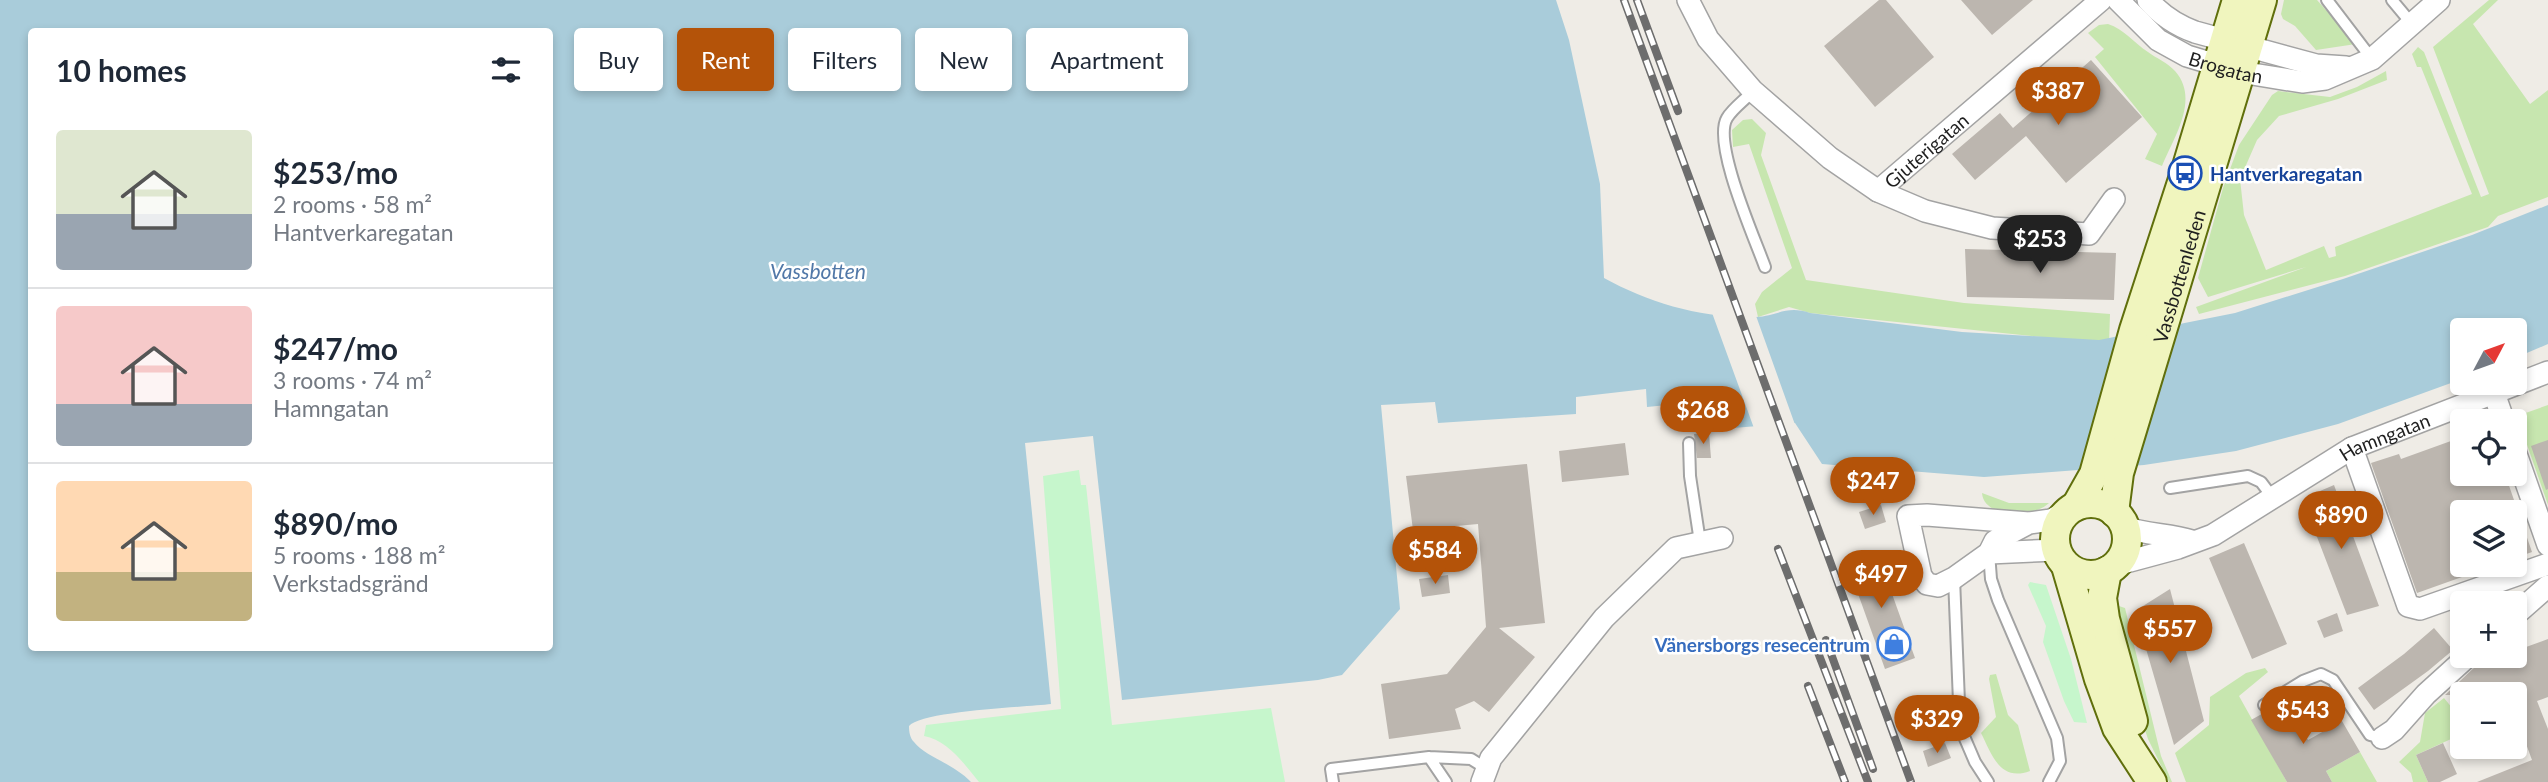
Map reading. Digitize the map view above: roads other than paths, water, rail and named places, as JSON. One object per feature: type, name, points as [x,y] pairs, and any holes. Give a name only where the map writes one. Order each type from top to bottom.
[{"type":"main road","name":"Vassbottenleden","points":[[2072,508],[2106,474],[2162,330],[2233,56],[2237,0]]},
{"type":"main road","name":"Vassbottenleden","points":[[2119,519],[2106,474],[2134,330],[2233,56],[2262,0]]},
{"type":"main road","points":[[2098,504],[2119,519],[2126,548],[2111,568],[2102,598],[2128,710],[2154,782],[2117,728],[2061,558],[2056,528],[2072,508],[2098,504]]},
{"type":"main road","points":[[2061,558],[2086,575],[2111,568]]},
{"type":"street","points":[[1688,0],[1708,39],[1753,91],[1830,158],[1878,191],[1924,211],[1992,228],[2089,234],[2114,200]]},
{"type":"street","name":"Gjuterigatan","points":[[1878,191],[2101,0]]},
{"type":"street","name":"Brogatan","points":[[2119,0],[2158,40],[2187,56],[2233,56]]},
{"type":"street","name":"Brogatan","points":[[2148,0],[2158,11],[2180,26],[2233,56],[2302,82],[2325,79],[2372,59],[2439,0]]},
{"type":"street","name":"Hamngatan","points":[[2527,381],[2548,372]]},
{"type":"street","name":"Hamngatan","points":[[2111,568],[2213,535],[2352,448],[2489,396]]},
{"type":"street","points":[[2352,448],[2408,606],[2420,609],[2548,564]]},
{"type":"street","points":[[2527,485],[2548,545]]},
{"type":"street","points":[[2029,523],[1995,541],[1989,553],[1938,586],[1927,584],[1921,576],[1908,516],[2029,523],[2051,520],[2072,508]]},
{"type":"street","points":[[2119,519],[2152,535],[2176,536],[2194,542]]},
{"type":"street","points":[[1484,776],[1491,758],[1604,618],[1676,548],[1711,540]]},
{"type":"street","points":[[1989,553],[2061,558]]},
{"type":"street","points":[[2527,604],[2548,586]]},
{"type":"street","points":[[2382,738],[2394,730],[2426,694],[2455,668]]},
{"type":"lane","points":[[2327,0],[2372,59]]},
{"type":"lane","points":[[2392,0],[2412,24]]},
{"type":"lane","points":[[1753,91],[1726,120],[1723,141],[1729,167],[1765,267]]},
{"type":"lane","points":[[1689,443],[1690,476],[1711,540]]},
{"type":"lane","points":[[2170,488],[2248,476],[2261,482],[2273,498]]},
{"type":"lane","points":[[1989,553],[1998,600],[2057,738],[2060,761],[2049,782]]},
{"type":"lane","points":[[1954,578],[1960,727],[1975,762],[1988,782]]},
{"type":"lane","points":[[2264,705],[2303,681],[2321,674],[2333,680],[2370,735],[2382,738]]},
{"type":"lane","points":[[1333,782],[1331,769],[1429,757],[1471,759],[1484,776]]},
{"type":"lane","points":[[1429,757],[1446,782]]},
{"type":"water","name":"Vassbotten","points":[[0,0],[1556,0],[1569,40],[1600,184],[1604,278],[1639,295],[1677,308],[1736,317],[1756,317],[1795,310],[1962,332],[2099,340],[2235,313],[2472,235],[2548,205],[2548,344],[2527,353],[2527,318],[2450,318],[2450,383],[2338,424],[2236,451],[2144,465],[1984,477],[1822,464],[1795,423],[1683,432],[1677,404],[1647,407],[1646,389],[1576,397],[1576,414],[1438,423],[1435,402],[1381,405],[1400,609],[1342,675],[1318,680],[1122,700],[1093,436],[1025,443],[1051,704],[953,713],[918,721],[909,726],[912,739],[919,747],[971,782],[0,782]]},
{"type":"railway","points":[[1624,0],[1911,782]]},
{"type":"railway","points":[[1637,0],[1678,111]]},
{"type":"railway","points":[[1778,549],[1868,782]]},
{"type":"railway","points":[[1826,640],[1873,769]]},
{"type":"railway","points":[[1808,686],[1845,782]]},
{"type":"place","name":"Hantverkaregatan","points":[[2185,173]]},
{"type":"place","name":"Vänersborgs resecentrum","points":[[1894,644]]}]
